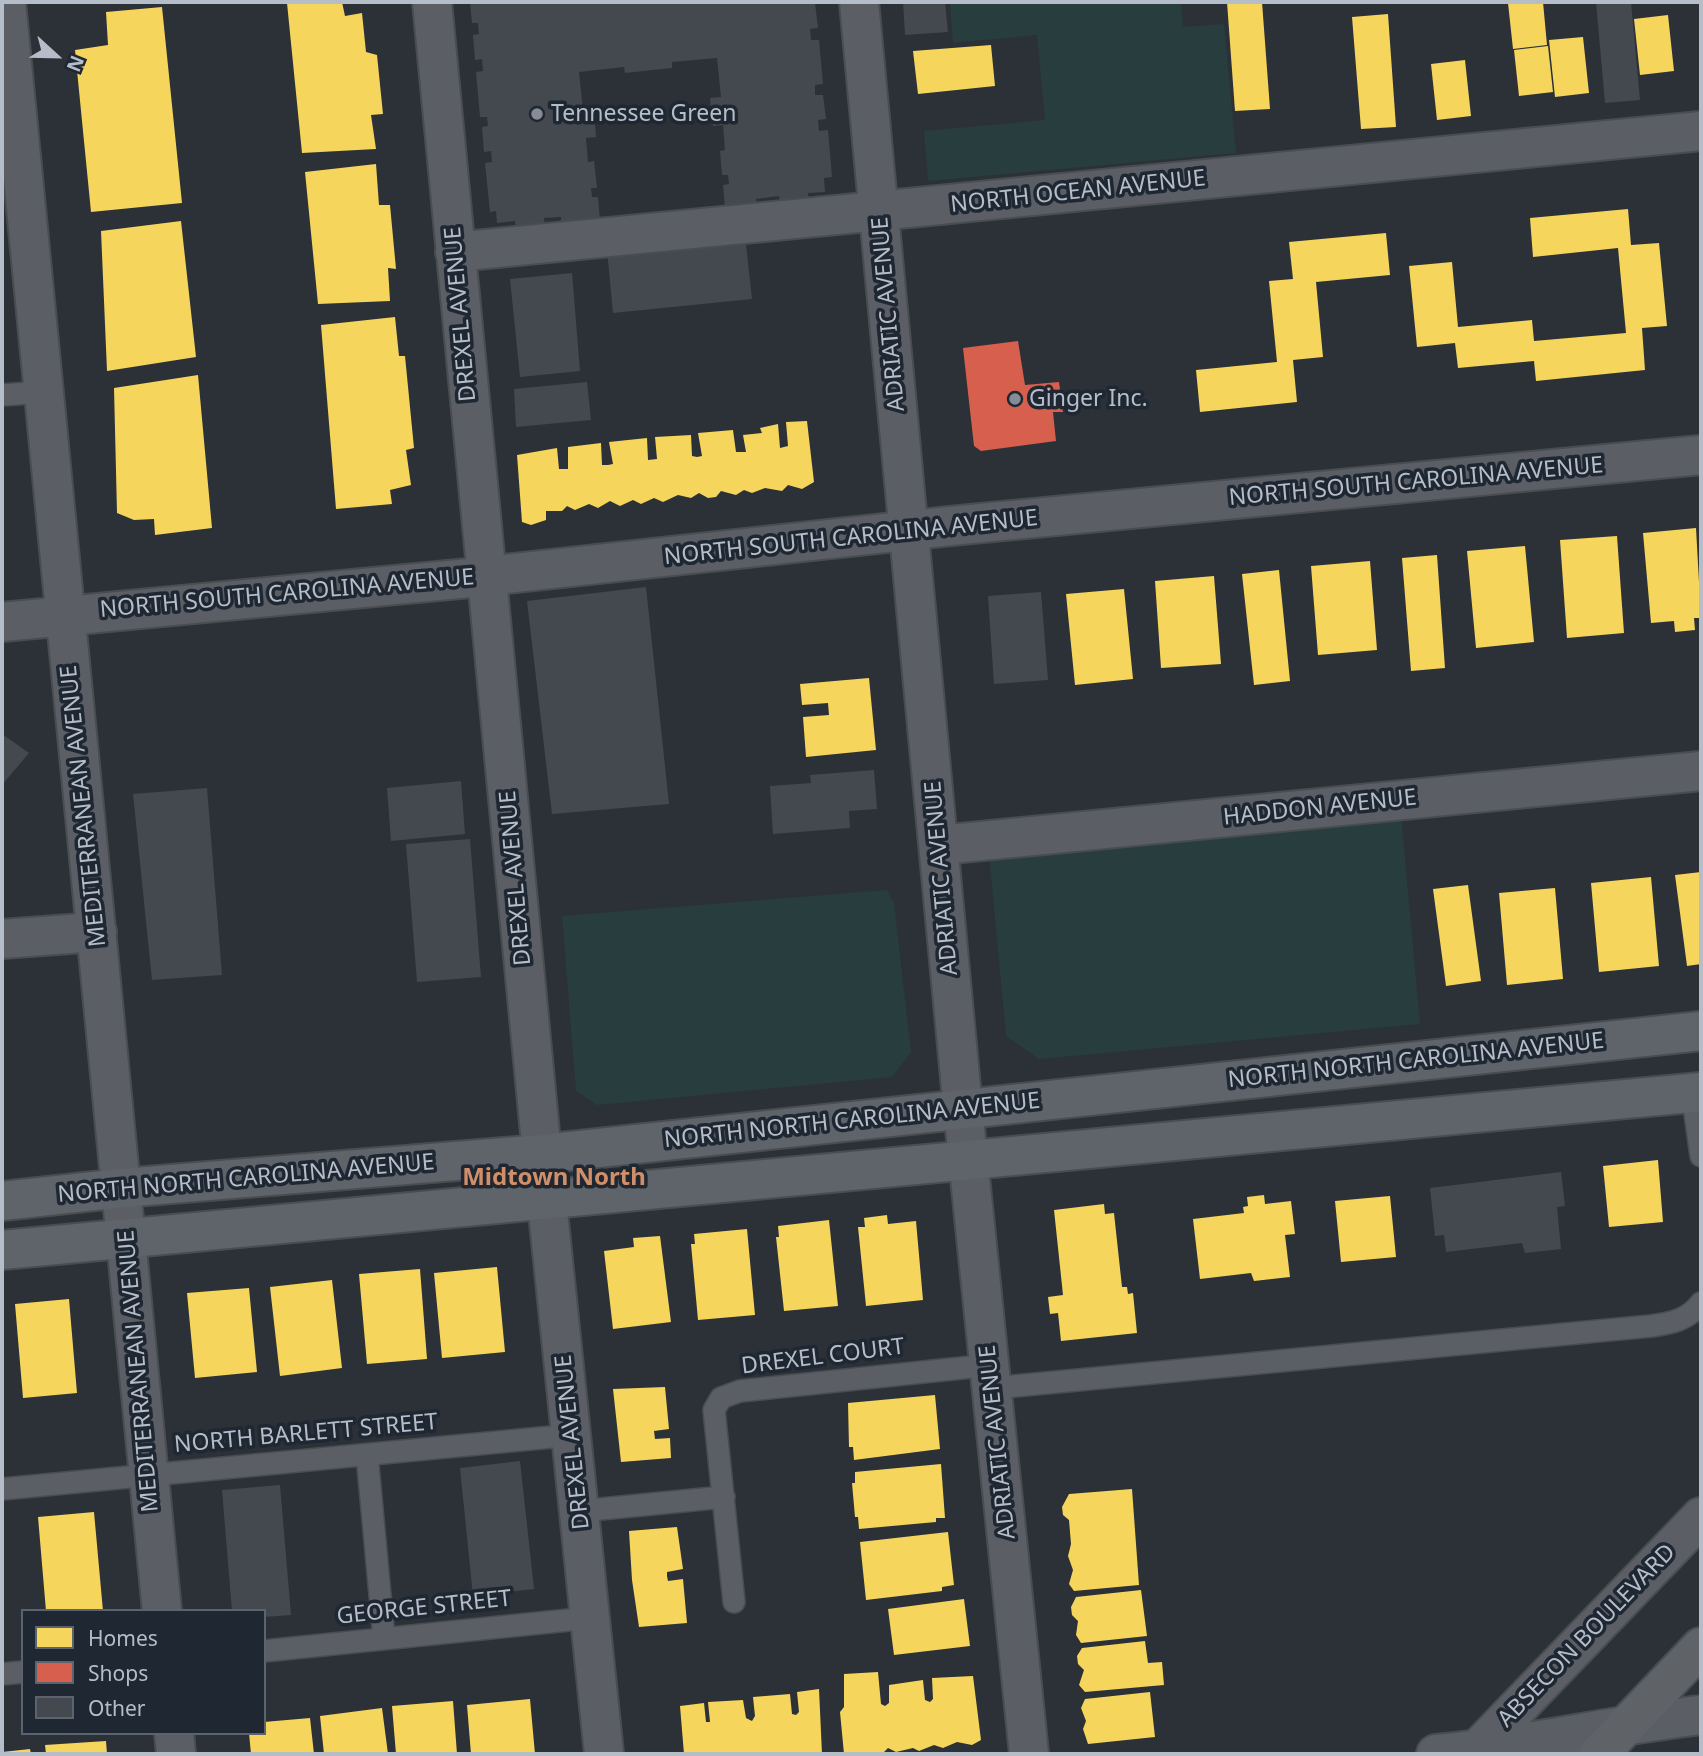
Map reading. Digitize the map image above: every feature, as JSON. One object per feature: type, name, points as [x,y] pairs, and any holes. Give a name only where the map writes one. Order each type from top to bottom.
[{"type":"highway","points":[[1599,1754],[1701,1647]]},
{"type":"street","name":"MEDITERRANEAN AVENUE","points":[[6,2],[162,1609]]},
{"type":"street","name":"DREXEL AVENUE","points":[[432,2],[542,1154],[604,1754]]},
{"type":"street","name":"ADRIATIC AVENUE","points":[[859,2],[963,1109],[1029,1754]]},
{"type":"street","name":"NORTH OCEAN AVENUE","points":[[455,252],[880,213],[1113,187],[1701,131]]},
{"type":"street","name":"NORTH SOUTH CAROLINA AVENUE","points":[[2,622],[1701,455]]},
{"type":"street","name":"HADDON AVENUE","points":[[940,845],[1701,771]]},
{"type":"street","points":[[2,939],[97,932]]},
{"type":"street","name":"NORTH NORTH CAROLINA AVENUE","points":[[2,1201],[122,1188],[542,1154],[1701,1031]]},
{"type":"street","name":"NORTH NORTH CAROLINA AVENUE","points":[[2,1250],[1697,1092]]},
{"type":"street","name":"ABSECON BOULEVARD","points":[[1475,1752],[1701,1517]]},
{"type":"street","points":[[1436,1754],[1475,1752],[1628,1723],[1701,1715]]},
{"type":"street","points":[[174,1735],[176,1754]]},
{"type":"lane","points":[[2,395],[44,392]]},
{"type":"lane","points":[[1697,1092],[1701,1156]]},
{"type":"lane","points":[[992,1377],[1651,1326],[1677,1322],[1695,1312],[1701,1303]]},
{"type":"lane","name":"DREXEL COURT","points":[[734,1602],[715,1410],[721,1398],[740,1391],[992,1377]]},
{"type":"lane","name":"NORTH BARLETT STREET","points":[[2,1489],[573,1435]]},
{"type":"lane","points":[[367,1455],[384,1638]]},
{"type":"lane","points":[[580,1511],[724,1497]]},
{"type":"lane","name":"GEORGE STREET","points":[[266,1651],[589,1618]]},
{"type":"lane","points":[[2,1674],[21,1672]]},
{"type":"green space","points":[[1181,2],[1183,27],[1224,24],[1236,153],[928,181],[924,131],[1045,120],[1037,35],[953,43],[950,3]]},
{"type":"green space","points":[[1401,815],[1420,1024],[1039,1059],[1006,1036],[989,854]]},
{"type":"green space","points":[[887,890],[894,903],[911,1052],[892,1077],[597,1105],[576,1091],[562,916]]},
{"type":"building: Homes","points":[[342,2],[345,16],[362,13],[366,52],[377,55],[383,114],[371,115],[376,149],[302,153],[287,3]]},
{"type":"building: Homes","points":[[1227,2],[1262,2],[1270,109],[1235,111]]},
{"type":"building: Homes","points":[[1543,2],[1547,45],[1513,49],[1508,3]]},
{"type":"building: Homes","points":[[162,7],[182,203],[91,212],[75,50],[108,45],[106,12]]},
{"type":"building: Homes","points":[[1388,14],[1396,127],[1361,129],[1352,17]]},
{"type":"building: Homes","points":[[1668,15],[1674,71],[1640,75],[1634,19]]},
{"type":"building: Homes","points":[[1583,37],[1589,93],[1555,97],[1549,40]]},
{"type":"building: Homes","points":[[991,45],[995,86],[918,94],[913,51]]},
{"type":"building: Homes","points":[[1548,46],[1553,92],[1519,96],[1514,50]]},
{"type":"building: Homes","points":[[1465,60],[1471,116],[1437,120],[1431,64]]},
{"type":"building: Homes","points":[[376,164],[379,205],[390,205],[396,269],[388,268],[390,301],[318,304],[305,172]]},
{"type":"building: Homes","points":[[1628,209],[1631,245],[1659,243],[1667,326],[1642,328],[1645,370],[1536,381],[1534,361],[1458,368],[1455,343],[1417,347],[1409,266],[1452,262],[1458,327],[1532,320],[1534,341],[1626,333],[1618,248],[1533,257],[1530,218]]},
{"type":"building: Homes","points":[[181,221],[196,357],[107,371],[101,231]]},
{"type":"building: Homes","points":[[1386,233],[1390,275],[1316,282],[1323,357],[1293,360],[1297,402],[1200,412],[1196,370],[1277,362],[1269,281],[1293,279],[1289,242]]},
{"type":"building: Homes","points":[[395,317],[399,356],[405,356],[414,448],[406,450],[411,485],[390,490],[392,504],[336,509],[321,325]]},
{"type":"building: Homes","points":[[198,375],[212,528],[155,535],[154,519],[134,520],[117,513],[114,388]]},
{"type":"building: Homes","points":[[807,421],[814,482],[802,489],[788,485],[782,491],[765,488],[752,493],[744,490],[736,495],[721,491],[716,497],[708,498],[699,493],[691,498],[678,495],[663,502],[654,498],[641,504],[633,500],[620,506],[610,501],[598,508],[589,504],[575,510],[567,506],[562,511],[546,511],[546,520],[531,525],[522,522],[517,455],[557,448],[559,469],[568,469],[568,447],[601,443],[602,465],[608,465],[613,464],[609,442],[647,438],[648,460],[657,459],[655,437],[691,435],[692,456],[697,457],[702,456],[698,433],[733,430],[736,452],[746,452],[743,435],[762,433],[760,428],[778,424],[780,448],[788,446],[786,422]]},
{"type":"building: Homes","points":[[1696,528],[1701,618],[1694,618],[1695,630],[1675,632],[1674,621],[1651,623],[1643,533]]},
{"type":"building: Homes","points":[[1617,536],[1624,633],[1567,638],[1560,540]]},
{"type":"building: Homes","points":[[1525,546],[1534,642],[1476,648],[1467,551]]},
{"type":"building: Homes","points":[[1437,555],[1445,668],[1411,671],[1402,558]]},
{"type":"building: Homes","points":[[1370,561],[1377,650],[1318,655],[1311,566]]},
{"type":"building: Homes","points":[[1279,570],[1290,681],[1254,685],[1242,574]]},
{"type":"building: Homes","points":[[1214,576],[1221,664],[1161,668],[1155,581]]},
{"type":"building: Homes","points":[[1124,589],[1133,679],[1075,685],[1066,594]]},
{"type":"building: Homes","points":[[869,678],[876,750],[806,757],[803,717],[829,715],[828,703],[802,705],[800,684]]},
{"type":"building: Homes","points":[[1701,872],[1701,964],[1687,966],[1675,875]]},
{"type":"building: Homes","points":[[1651,877],[1659,966],[1599,972],[1591,883]]},
{"type":"building: Homes","points":[[1468,885],[1481,981],[1446,986],[1433,889]]},
{"type":"building: Homes","points":[[1555,888],[1563,979],[1507,985],[1499,893]]},
{"type":"building: Homes","points":[[1658,1160],[1663,1222],[1609,1227],[1603,1166]]},
{"type":"building: Homes","points":[[1264,1195],[1265,1204],[1291,1201],[1295,1234],[1285,1235],[1290,1277],[1254,1281],[1251,1273],[1200,1279],[1193,1219],[1244,1213],[1243,1207],[1248,1206],[1247,1197]]},
{"type":"building: Homes","points":[[1390,1196],[1396,1257],[1341,1262],[1335,1201]]},
{"type":"building: Homes","points":[[1104,1204],[1105,1214],[1114,1213],[1122,1287],[1127,1287],[1128,1294],[1133,1293],[1137,1333],[1061,1341],[1058,1313],[1050,1314],[1048,1297],[1063,1295],[1054,1210]]},
{"type":"building: Homes","points":[[887,1215],[888,1224],[916,1221],[923,1300],[866,1306],[858,1227],[865,1227],[864,1218]]},
{"type":"building: Homes","points":[[829,1220],[838,1306],[784,1311],[776,1237],[779,1237],[778,1226]]},
{"type":"building: Homes","points":[[747,1229],[755,1315],[698,1320],[691,1244],[695,1244],[694,1234]]},
{"type":"building: Homes","points":[[660,1236],[671,1322],[613,1329],[604,1251],[634,1247],[633,1238]]},
{"type":"building: Homes","points":[[497,1267],[505,1352],[442,1358],[434,1273]]},
{"type":"building: Homes","points":[[420,1269],[427,1359],[367,1364],[359,1274]]},
{"type":"building: Homes","points":[[332,1280],[342,1368],[280,1376],[270,1287]]},
{"type":"building: Homes","points":[[249,1288],[257,1372],[195,1378],[187,1293]]},
{"type":"building: Homes","points":[[69,1299],[77,1393],[23,1398],[15,1304]]},
{"type":"building: Homes","points":[[665,1387],[669,1429],[654,1431],[655,1439],[670,1438],[671,1458],[621,1462],[613,1389]]},
{"type":"building: Homes","points":[[935,1395],[940,1449],[854,1460],[853,1447],[849,1447],[848,1403]]},
{"type":"building: Homes","points":[[941,1464],[945,1518],[936,1518],[936,1522],[859,1529],[858,1517],[855,1517],[852,1483],[855,1483],[855,1472]]},
{"type":"building: Homes","points":[[1132,1489],[1139,1585],[1074,1591],[1069,1584],[1073,1570],[1068,1556],[1071,1544],[1069,1520],[1063,1515],[1062,1507],[1069,1494]]},
{"type":"building: Homes","points":[[94,1512],[103,1609],[46,1609],[38,1517]]},
{"type":"building: Homes","points":[[677,1527],[683,1569],[667,1572],[667,1576],[668,1581],[683,1579],[687,1623],[639,1627],[629,1531]]},
{"type":"building: Homes","points":[[948,1532],[954,1585],[942,1587],[942,1591],[866,1600],[860,1542]]},
{"type":"building: Homes","points":[[1141,1590],[1147,1636],[1081,1643],[1076,1635],[1078,1621],[1072,1615],[1071,1607],[1076,1597]]},
{"type":"building: Homes","points":[[964,1599],[970,1646],[894,1655],[888,1609]]},
{"type":"building: Homes","points":[[1145,1641],[1148,1663],[1162,1662],[1164,1685],[1085,1692],[1079,1685],[1084,1670],[1078,1664],[1077,1656],[1082,1648]]},
{"type":"building: Homes","points":[[878,1672],[881,1704],[885,1706],[889,1703],[889,1685],[923,1680],[925,1700],[930,1702],[933,1699],[932,1678],[973,1676],[981,1740],[972,1745],[957,1742],[943,1748],[934,1745],[919,1751],[913,1748],[896,1752],[888,1748],[882,1754],[844,1754],[840,1712],[844,1707],[844,1674]]},
{"type":"building: Homes","points":[[819,1689],[822,1754],[684,1754],[680,1706],[704,1703],[706,1722],[710,1722],[708,1702],[743,1700],[746,1718],[752,1721],[755,1716],[753,1697],[790,1694],[792,1714],[796,1715],[799,1712],[797,1692]]},
{"type":"building: Homes","points":[[1150,1692],[1155,1737],[1088,1744],[1083,1729],[1086,1721],[1081,1708],[1085,1699]]},
{"type":"building: Homes","points":[[530,1699],[535,1754],[471,1754],[467,1705]]},
{"type":"building: Homes","points":[[453,1701],[457,1754],[396,1754],[392,1706]]},
{"type":"building: Homes","points":[[382,1708],[388,1754],[324,1754],[320,1716]]},
{"type":"building: Homes","points":[[310,1718],[314,1754],[251,1754],[249,1735],[266,1735],[266,1722]]},
{"type":"building: Homes","points":[[106,1741],[107,1754],[46,1754],[45,1745]]},
{"type":"building: Homes","points":[[30,1749],[31,1754],[2,1754],[2,1752]]},
{"type":"building: Shops","name":"Ginger Inc.","points":[[1018,341],[1025,385],[1059,382],[1063,412],[1053,412],[1056,441],[981,451],[974,446],[963,348]]},
{"type":"building: Other","name":"Tennessee Green","points":[[470,2],[815,3],[818,28],[810,29],[811,40],[819,40],[823,84],[815,85],[815,95],[823,95],[826,119],[818,120],[819,131],[828,130],[832,177],[824,178],[825,192],[808,193],[809,201],[780,203],[779,196],[756,199],[757,206],[725,209],[723,185],[729,184],[728,175],[722,175],[720,151],[725,150],[723,125],[713,126],[710,98],[721,97],[717,58],[672,62],[672,68],[625,73],[624,67],[579,72],[583,111],[594,110],[596,137],[586,138],[588,162],[594,161],[597,188],[591,188],[592,197],[598,197],[600,220],[561,224],[561,217],[544,218],[545,226],[516,229],[515,221],[497,223],[496,211],[490,212],[485,163],[492,162],[491,151],[484,152],[482,127],[488,126],[487,117],[480,117],[476,72],[483,71],[482,59],[475,60],[473,35],[479,34],[478,23],[472,23]]},
{"type":"building: Other","points":[[903,2],[945,2],[948,32],[905,35]]},
{"type":"building: Other","points":[[1596,2],[1631,2],[1640,100],[1605,103]]},
{"type":"building: Other","points":[[745,235],[752,299],[613,313],[607,250]]},
{"type":"building: Other","points":[[572,273],[580,371],[520,377],[510,279]]},
{"type":"building: Other","points":[[587,382],[591,420],[516,427],[514,389]]},
{"type":"building: Other","points":[[646,587],[669,804],[552,814],[527,601]]},
{"type":"building: Other","points":[[1041,592],[1048,680],[994,684],[988,596]]},
{"type":"building: Other","points":[[2,734],[29,753],[2,785]]},
{"type":"building: Other","points":[[874,770],[877,809],[849,811],[850,828],[773,834],[770,786],[811,783],[810,775]]},
{"type":"building: Other","points":[[461,781],[465,834],[391,841],[387,788]]},
{"type":"building: Other","points":[[207,788],[222,975],[152,980],[133,794]]},
{"type":"building: Other","points":[[470,839],[481,977],[417,982],[406,844]]},
{"type":"building: Other","points":[[1561,1172],[1565,1206],[1557,1207],[1561,1249],[1525,1253],[1522,1243],[1446,1252],[1444,1235],[1435,1236],[1430,1188]]},
{"type":"building: Other","points":[[520,1461],[534,1589],[473,1596],[460,1468]]},
{"type":"building: Other","points":[[280,1485],[291,1615],[266,1617],[266,1609],[232,1609],[222,1490]]},
{"type":"place","name":"Tennessee Green","points":[[537,114]]},
{"type":"place","name":"Ginger Inc.","points":[[1015,399]]},
{"type":"district","name":"Midtown North","points":[[554,1178]]}]
